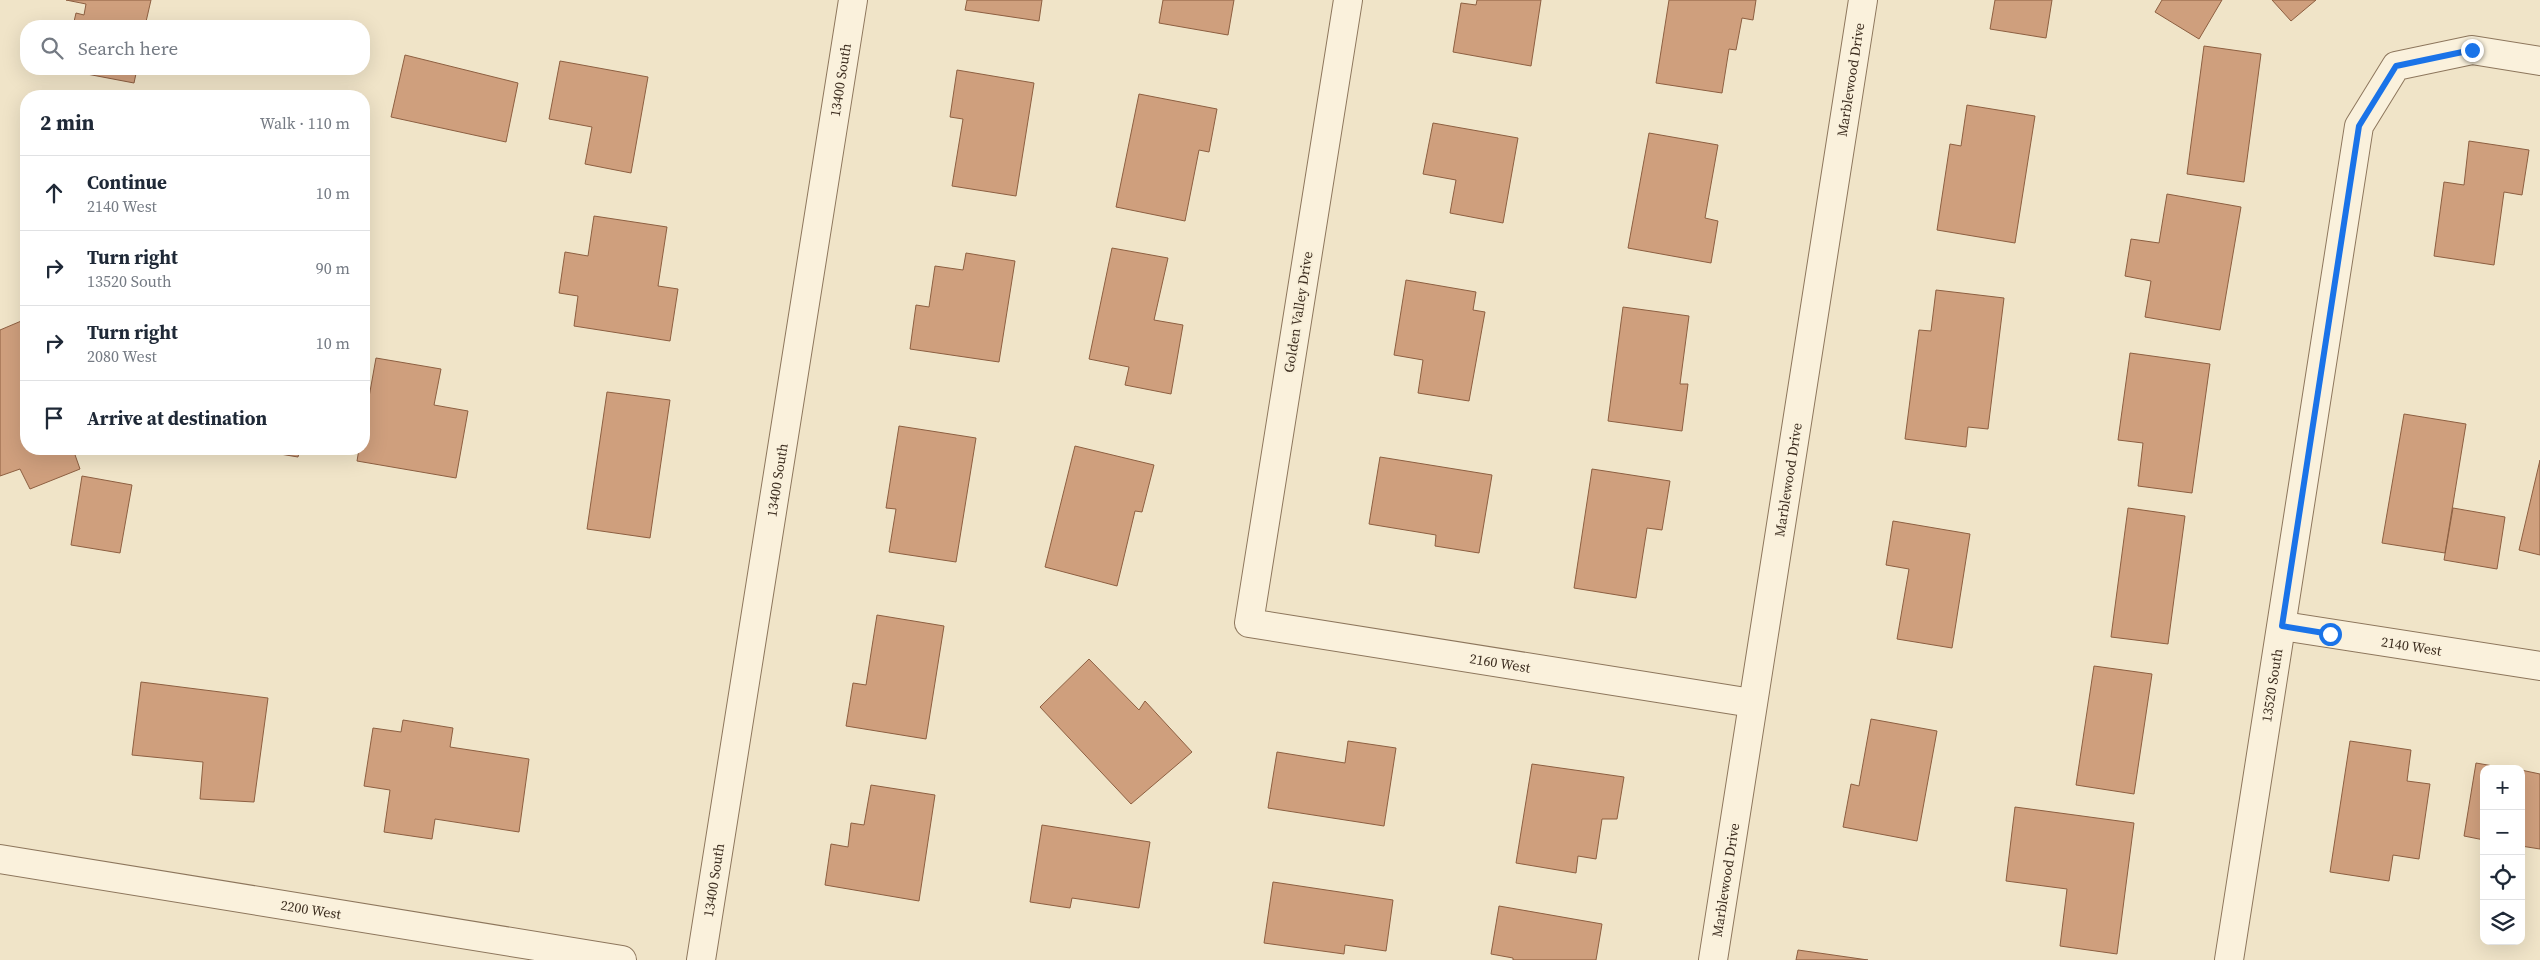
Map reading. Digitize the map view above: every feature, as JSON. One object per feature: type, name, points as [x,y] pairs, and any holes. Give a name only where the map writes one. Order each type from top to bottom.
[{"type":"street","name":"13400 South","points":[[701,960],[853,0]]},
{"type":"street","name":"Golden Valley Drive","points":[[1249,623],[1348,0]]},
{"type":"street","name":"Marblewood Drive","points":[[1712,960],[1863,0]]},
{"type":"street","name":"13520 South","points":[[2229,960],[2359,126],[2396,66],[2472,50],[2540,61]]},
{"type":"street","name":"2160 West","points":[[1249,623],[1752,703]]},
{"type":"street","name":"2140 West","points":[[2282,626],[2540,666]]},
{"type":"street","name":"2200 West","points":[[0,859],[622,960]]},
{"type":"building","points":[[66,0],[151,0],[146,20],[74,20],[76,13],[84,15],[86,4]]},
{"type":"building","points":[[967,0],[1042,0],[1039,21],[965,10]]},
{"type":"building","points":[[1163,0],[1234,0],[1228,35],[1159,23]]},
{"type":"building","points":[[1477,0],[1541,0],[1531,66],[1453,52],[1461,3],[1476,5]]},
{"type":"building","points":[[1669,0],[1756,0],[1753,20],[1742,18],[1736,50],[1729,49],[1722,93],[1656,83]]},
{"type":"building","points":[[1995,0],[2052,0],[2046,38],[1990,29]]},
{"type":"building","points":[[2162,0],[2222,0],[2199,39],[2155,12]]},
{"type":"building","points":[[2272,0],[2316,0],[2291,21]]},
{"type":"building","points":[[2204,46],[2261,54],[2244,182],[2187,174]]},
{"type":"building","points":[[405,55],[518,83],[506,142],[391,117]]},
{"type":"building","points":[[560,61],[648,77],[631,173],[585,164],[592,127],[549,119]]},
{"type":"building","points":[[957,70],[1034,83],[1016,196],[952,186],[963,119],[950,117]]},
{"type":"building","points":[[92,75],[136,75],[134,83]]},
{"type":"building","points":[[1139,94],[1217,109],[1209,152],[1199,150],[1185,221],[1116,207]]},
{"type":"building","points":[[1967,105],[2035,116],[2015,243],[1937,230],[1950,144],[1961,146]]},
{"type":"building","points":[[1433,123],[1518,138],[1503,223],[1450,213],[1456,180],[1423,174]]},
{"type":"building","points":[[1649,133],[1718,145],[1705,218],[1718,221],[1711,263],[1628,248]]},
{"type":"building","points":[[2469,141],[2529,150],[2522,195],[2504,192],[2494,265],[2434,256],[2444,182],[2464,185]]},
{"type":"building","points":[[2167,194],[2241,207],[2220,330],[2145,317],[2151,281],[2125,276],[2131,239],[2159,243]]},
{"type":"building","points":[[594,216],[667,227],[658,286],[678,289],[670,341],[574,326],[578,296],[559,293],[565,252],[588,256]]},
{"type":"building","points":[[1112,248],[1168,258],[1154,320],[1183,325],[1171,394],[1125,385],[1129,367],[1089,359]]},
{"type":"building","points":[[966,253],[1015,261],[999,362],[910,349],[916,305],[929,307],[935,266],[963,270]]},
{"type":"building","points":[[1406,280],[1476,292],[1473,310],[1485,312],[1469,401],[1418,393],[1423,360],[1394,355]]},
{"type":"building","points":[[1936,290],[2004,298],[1988,429],[1968,427],[1966,447],[1905,439],[1919,330],[1931,331]]},
{"type":"building","points":[[1623,307],[1689,316],[1680,384],[1688,384],[1682,431],[1608,421]]},
{"type":"building","points":[[20,322],[20,455],[75,455],[80,469],[30,489],[20,469],[0,476],[0,330]]},
{"type":"building","points":[[2130,353],[2210,364],[2192,493],[2138,486],[2143,443],[2118,440]]},
{"type":"building","points":[[376,358],[441,369],[434,405],[468,411],[456,478],[357,461],[358,455],[370,455],[370,392]]},
{"type":"building","points":[[607,392],[670,400],[650,538],[587,529]]},
{"type":"building","points":[[2404,414],[2466,424],[2445,553],[2382,543]]},
{"type":"building","points":[[899,426],[976,438],[956,562],[889,552],[896,509],[886,508]]},
{"type":"building","points":[[1075,446],[1154,465],[1142,512],[1135,511],[1117,586],[1045,567]]},
{"type":"building","points":[[1380,457],[1492,475],[1479,553],[1435,546],[1436,535],[1369,524]]},
{"type":"building","points":[[2540,460],[2540,555],[2519,550]]},
{"type":"building","points":[[1592,469],[1670,481],[1662,530],[1647,528],[1636,598],[1574,588]]},
{"type":"building","points":[[82,476],[132,485],[120,553],[71,545]]},
{"type":"building","points":[[2128,508],[2185,516],[2168,644],[2111,637]]},
{"type":"building","points":[[2453,508],[2505,517],[2497,569],[2444,560]]},
{"type":"building","points":[[1893,521],[1970,534],[1952,648],[1897,639],[1909,569],[1886,565]]},
{"type":"building","points":[[877,615],[944,626],[926,739],[846,726],[853,683],[866,685]]},
{"type":"building","points":[[1089,659],[1139,710],[1145,701],[1192,752],[1131,804],[1040,707]]},
{"type":"building","points":[[2094,666],[2152,674],[2134,794],[2076,785]]},
{"type":"building","points":[[141,682],[268,698],[254,802],[200,799],[203,762],[132,755]]},
{"type":"building","points":[[1871,719],[1937,731],[1917,841],[1843,827],[1851,784],[1859,786]]},
{"type":"building","points":[[403,720],[453,728],[450,747],[529,759],[519,832],[435,819],[432,839],[384,832],[390,790],[364,786],[373,728],[401,732]]},
{"type":"building","points":[[1348,741],[1396,748],[1384,826],[1268,808],[1277,752],[1345,763]]},
{"type":"building","points":[[2350,741],[2411,750],[2407,781],[2430,784],[2419,859],[2393,855],[2389,881],[2330,872]]},
{"type":"building","points":[[2476,763],[2488,765],[2480,765],[2480,839],[2464,836]]},
{"type":"building","points":[[1532,764],[1624,777],[1617,819],[1602,819],[1596,859],[1578,856],[1576,873],[1516,863]]},
{"type":"building","points":[[2525,771],[2540,774],[2540,849],[2525,847]]},
{"type":"building","points":[[871,785],[935,795],[919,901],[825,885],[831,844],[848,847],[851,823],[864,825]]},
{"type":"building","points":[[2015,807],[2134,823],[2117,954],[2060,946],[2067,889],[2006,881]]},
{"type":"building","points":[[1042,825],[1150,842],[1139,908],[1072,898],[1070,908],[1030,902]]},
{"type":"building","points":[[1273,882],[1393,900],[1386,951],[1345,945],[1344,954],[1264,943]]},
{"type":"building","points":[[1499,906],[1602,924],[1596,960],[1513,960],[1513,958],[1491,954]]},
{"type":"building","points":[[1798,950],[1868,960],[1796,960]]},
{"type":"route","points":[[2330,634],[2282,626],[2359,126],[2396,66],[2472,50]]}]
